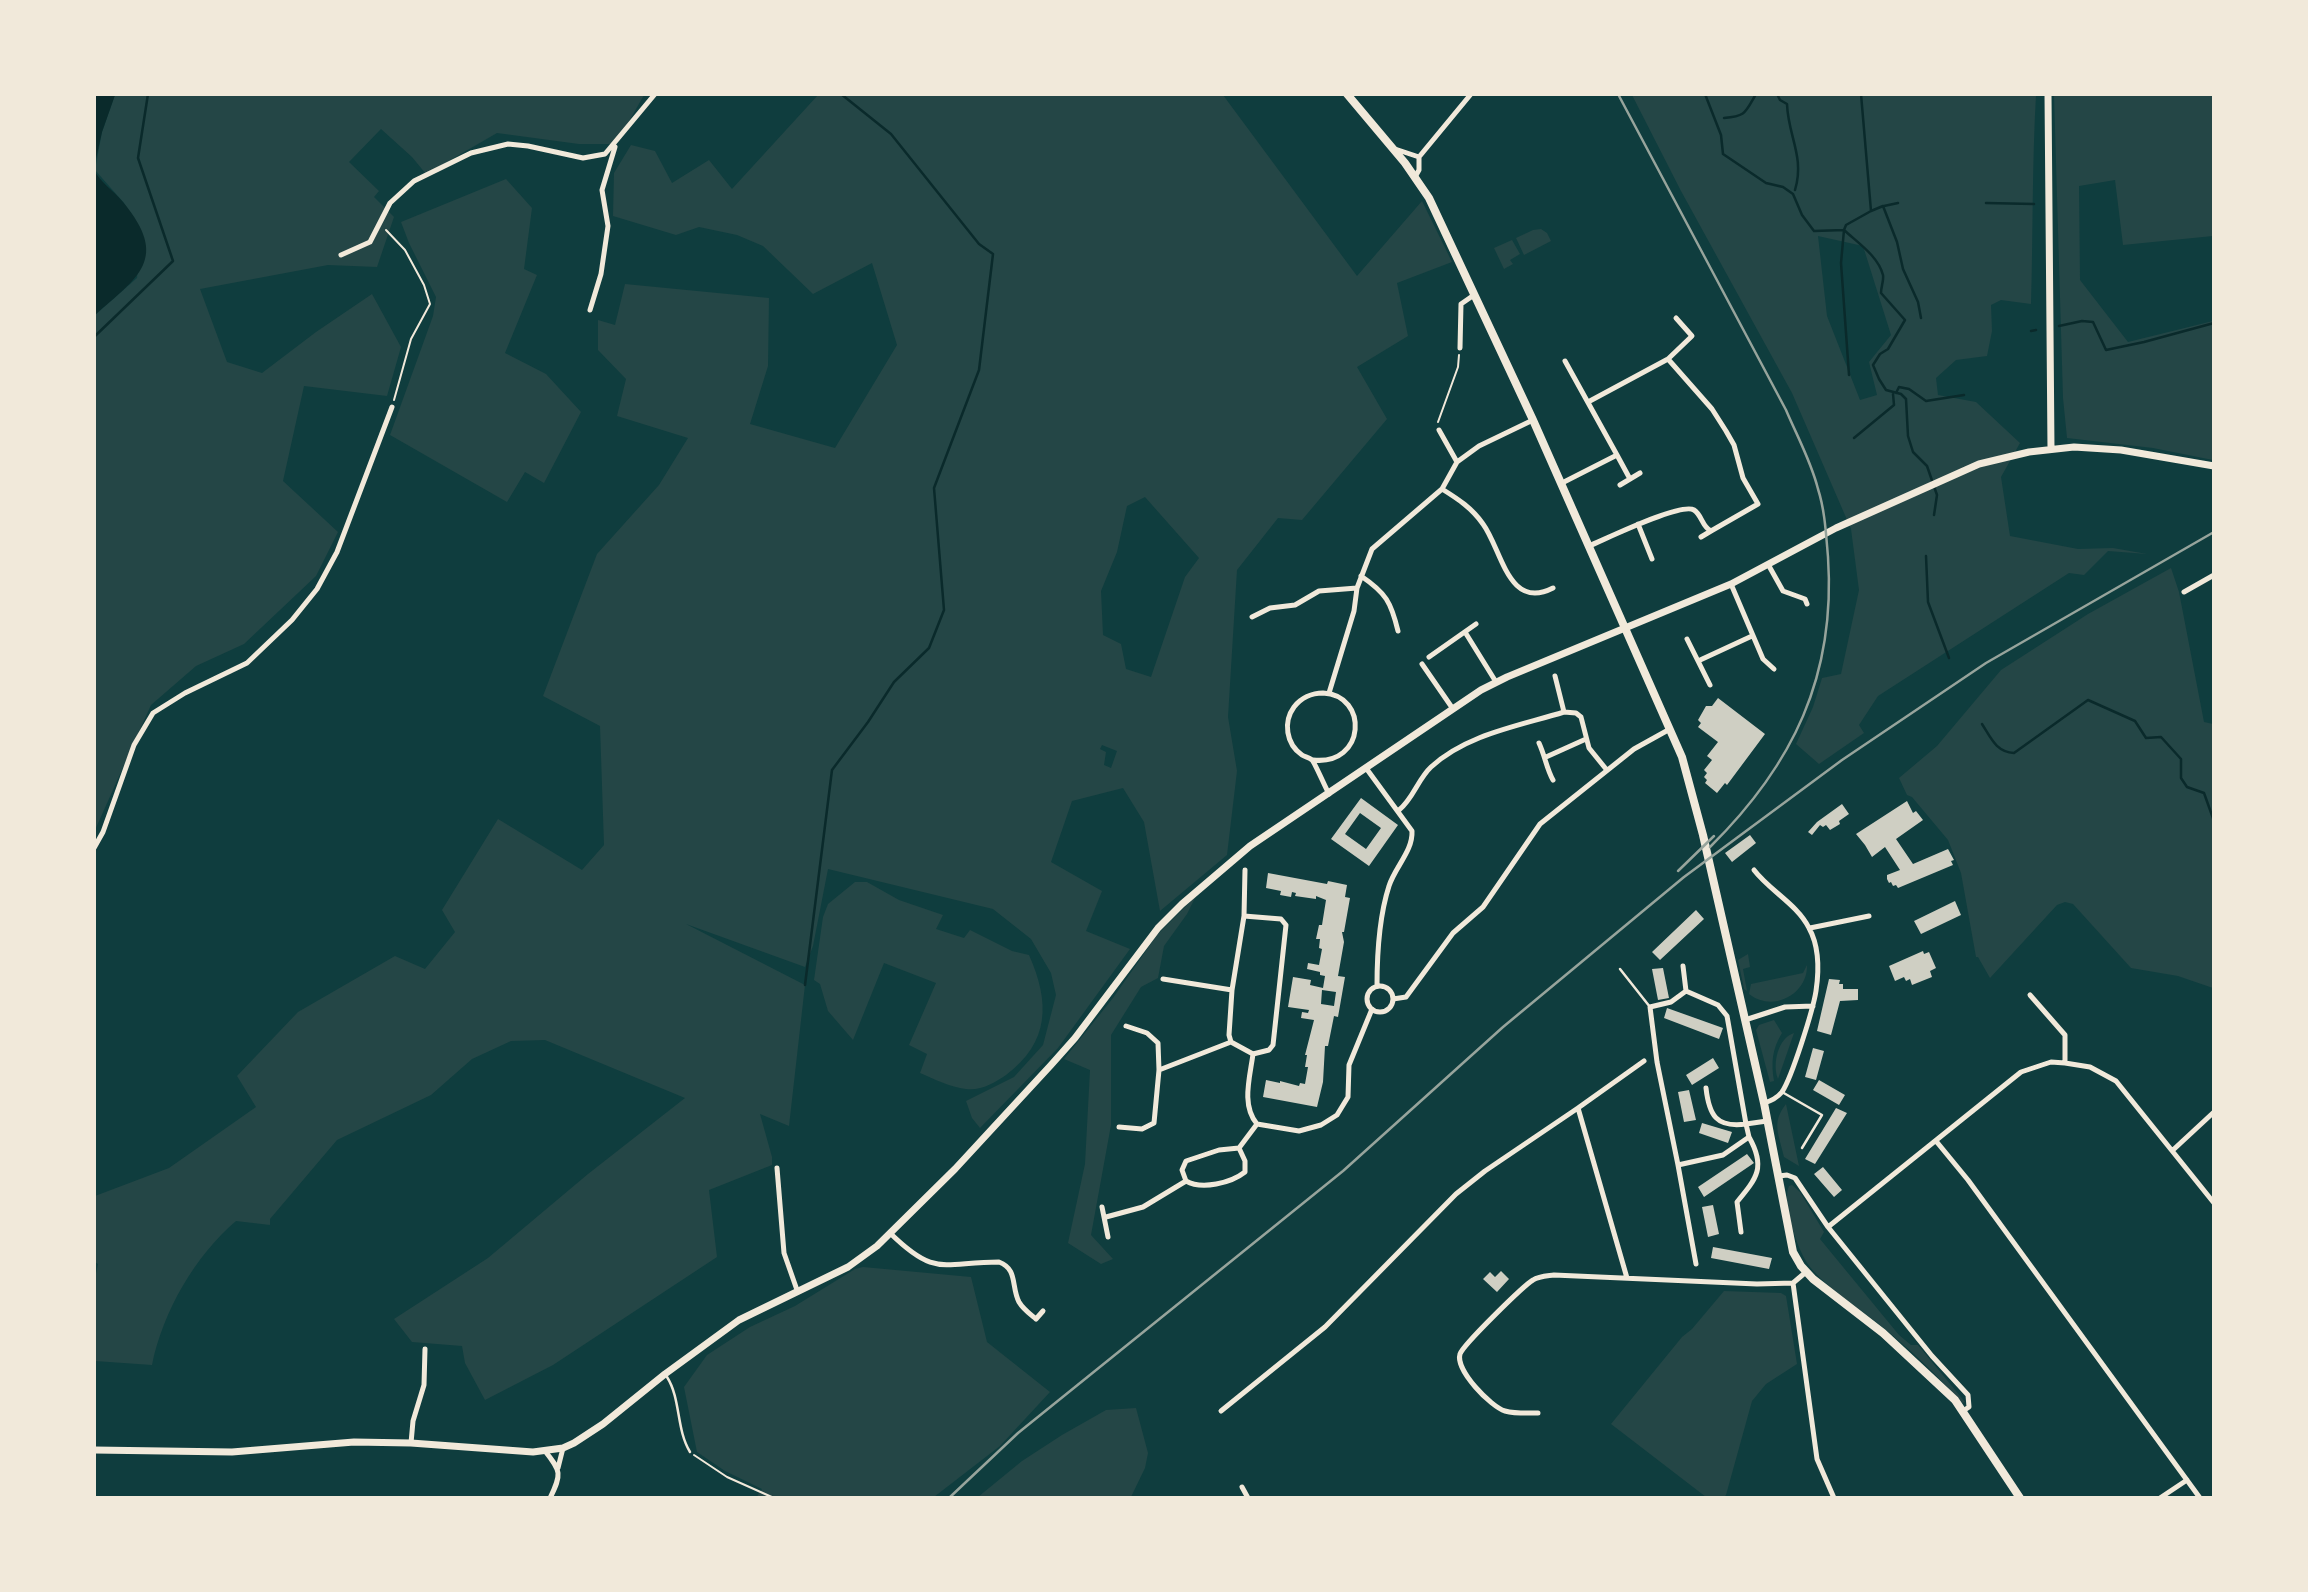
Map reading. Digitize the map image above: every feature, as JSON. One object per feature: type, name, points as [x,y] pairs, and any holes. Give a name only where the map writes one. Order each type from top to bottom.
[{"type":"main road","points":[[1347,94],[1415,177],[1446,232],[1562,483],[1670,729],[1686,771],[1703,835],[1764,1103],[1791,1245],[1797,1259],[1806,1272],[1906,1353],[1945,1390],[1963,1411],[2020,1497]]},
{"type":"street","points":[[341,255],[370,242],[390,203],[414,181],[471,153],[508,144],[583,158],[605,153],[655,94]]},
{"type":"street","points":[[1415,177],[1419,170],[1419,157],[1471,94]]},
{"type":"street","points":[[2048,94],[2051,449]]},
{"type":"street","points":[[590,310],[601,274],[608,226],[602,190],[615,144]]},
{"type":"street","points":[[1391,148],[1419,157]]},
{"type":"street","points":[[1460,348],[1461,304],[1474,295]]},
{"type":"street","points":[[1588,402],[1668,359],[1692,336],[1676,318]]},
{"type":"street","points":[[1668,359],[1712,409],[1726,431],[1734,445],[1743,478],[1758,502],[1756,507],[1701,537]]},
{"type":"street","points":[[1565,361],[1630,479]]},
{"type":"street","points":[[94,848],[103,832],[134,745],[153,713],[185,692],[247,663],[292,620],[317,589],[337,552],[392,407]]},
{"type":"street","points":[[1329,694],[1354,611],[1357,588],[1372,550],[1442,489],[1457,462],[1479,446],[1533,420]]},
{"type":"street","points":[[1439,430],[1457,462]]},
{"type":"street","points":[[94,1450],[232,1452],[323,1443],[411,1443],[521,1452],[563,1448],[603,1424],[739,1320],[848,1267],[877,1246],[955,1169],[1051,1065],[1170,915],[1250,846],[1496,682],[1731,584],[1836,528],[1979,464],[2074,447],[2120,450],[2214,466]]},
{"type":"street","points":[[1562,483],[1616,455]]},
{"type":"street","points":[[1620,485],[1640,473]]},
{"type":"street","points":[[1442,489],[1460,500],[1476,515],[1493,540],[1503,567],[1515,584],[1537,594],[1553,588]]},
{"type":"street","points":[[1589,546],[1638,524],[1686,508],[1697,513],[1707,531],[1711,531]]},
{"type":"street","points":[[1638,524],[1653,559]]},
{"type":"street","points":[[1769,566],[1783,591],[1805,599],[1807,604]]},
{"type":"street","points":[[2184,592],[2214,575]]},
{"type":"street","points":[[1362,576],[1381,590],[1392,607],[1398,631]]},
{"type":"street","points":[[1731,584],[1763,659],[1774,669]]},
{"type":"street","points":[[1252,617],[1270,608],[1295,605],[1319,591],[1357,588]]},
{"type":"street","points":[[1429,657],[1476,624]]},
{"type":"street","points":[[1465,632],[1496,682]]},
{"type":"street","points":[[1698,661],[1752,636]]},
{"type":"street","points":[[1686,639],[1710,685]]},
{"type":"street","points":[[1422,664],[1453,709]]},
{"type":"street","points":[[1555,676],[1564,712]]},
{"type":"street","points":[[1317,693],[1339,697],[1353,713],[1355,735],[1351,745],[1344,753],[1324,761],[1313,760],[1302,755],[1289,737],[1287,725],[1290,713],[1296,704],[1317,693]]},
{"type":"street","points":[[1399,810],[1420,779],[1451,752],[1489,734],[1564,712],[1576,713],[1581,717],[1589,748],[1606,769]]},
{"type":"street","points":[[1393,999],[1406,997],[1453,933],[1483,907],[1540,824],[1633,748],[1670,729]]},
{"type":"street","points":[[1546,757],[1586,739]]},
{"type":"street","points":[[1539,743],[1553,780]]},
{"type":"street","points":[[1313,760],[1329,794]]},
{"type":"street","points":[[1366,768],[1412,829],[1413,837],[1388,890],[1379,943],[1377,986]]},
{"type":"street","points":[[1231,1042],[1229,1027],[1232,990],[1244,916],[1245,870]]},
{"type":"street","points":[[1754,870],[1765,884],[1798,911],[1810,928],[1817,961],[1813,1006],[1782,1091],[1777,1097],[1764,1103]]},
{"type":"street","points":[[1159,1070],[1231,1042],[1253,1054],[1269,1050],[1273,1045],[1286,925],[1281,919],[1244,916]]},
{"type":"street","points":[[1810,928],[1868,916]]},
{"type":"street","points":[[1683,966],[1686,991]]},
{"type":"street","points":[[1163,979],[1232,990]]},
{"type":"street","points":[[1377,986],[1388,989],[1393,999],[1387,1010],[1379,1012],[1371,1009],[1366,998],[1370,990],[1377,986]]},
{"type":"street","points":[[1686,991],[1671,1002],[1650,1007],[1663,1092],[1696,1264]]},
{"type":"street","points":[[1686,991],[1718,1005],[1727,1016],[1746,1124],[1755,1147],[1759,1168],[1755,1179],[1737,1202],[1741,1232]]},
{"type":"street","points":[[2030,995],[2065,1035],[2065,1063]]},
{"type":"street","points":[[1744,1020],[1785,1007],[1813,1006]]},
{"type":"street","points":[[1253,1054],[1247,1105],[1251,1117],[1258,1124],[1300,1131],[1321,1125],[1337,1115],[1347,1101],[1349,1065],[1371,1009]]},
{"type":"street","points":[[1119,1127],[1142,1129],[1154,1123],[1159,1070],[1158,1043],[1147,1032],[1126,1026]]},
{"type":"street","points":[[1221,1411],[1325,1327],[1456,1194],[1644,1061]]},
{"type":"street","points":[[1828,1227],[2021,1072],[2051,1062],[2090,1067],[2116,1081],[2214,1203]]},
{"type":"street","points":[[1706,1088],[1710,1110],[1716,1119],[1730,1124],[1767,1121]]},
{"type":"street","points":[[1578,1108],[1627,1278]]},
{"type":"street","points":[[2173,1150],[2214,1112]]},
{"type":"street","points":[[1239,1148],[1245,1161],[1245,1172],[1242,1175],[1209,1185],[1195,1185],[1186,1181],[1182,1170],[1186,1161],[1219,1150],[1239,1148],[1258,1124]]},
{"type":"street","points":[[1678,1165],[1723,1155],[1749,1137]]},
{"type":"street","points":[[1936,1141],[1968,1180],[2200,1497]]},
{"type":"street","points":[[777,1168],[783,1252],[797,1290]]},
{"type":"street","points":[[1779,1176],[1795,1178],[1828,1227],[1932,1356],[1964,1390],[1970,1402],[1963,1411]]},
{"type":"street","points":[[1106,1217],[1143,1207],[1186,1181]]},
{"type":"street","points":[[1102,1207],[1108,1237]]},
{"type":"street","points":[[890,1233],[926,1262],[949,1265],[993,1262],[1005,1264],[1012,1273],[1020,1304],[1036,1319],[1043,1311]]},
{"type":"street","points":[[1538,1413],[1504,1411],[1495,1406],[1463,1371],[1460,1352],[1536,1278],[1554,1275],[1726,1284],[1793,1283],[1806,1272]]},
{"type":"street","points":[[1793,1283],[1817,1459],[1834,1497]]},
{"type":"street","points":[[411,1443],[413,1421],[424,1385],[425,1349]]},
{"type":"street","points":[[550,1497],[559,1479],[558,1468],[563,1448]]},
{"type":"street","points":[[545,1451],[558,1468]]},
{"type":"street","points":[[2160,1497],[2187,1480]]},
{"type":"street","points":[[1242,1487],[1248,1497]]},
{"type":"lane","points":[[1620,969],[1650,1007]]},
{"type":"lane","points":[[1782,1091],[1822,1115],[1802,1148]]},
{"type":"lane","points":[[665,1374],[672,1385],[690,1451]]},
{"type":"path","points":[[381,224],[405,250],[424,285],[430,304],[411,339],[392,407]]},
{"type":"path","points":[[1439,430],[1437,421],[1458,367],[1460,348]]},
{"type":"path","points":[[690,1451],[727,1477],[774,1497]]},
{"type":"shaded area","points":[[95,94],[115,95],[95,163]]},
{"type":"shaded area","points":[[115,95],[644,95],[616,144],[579,144],[497,133],[426,174],[412,157],[381,129],[349,162],[379,191],[374,197],[394,217],[377,267],[328,265],[200,289],[227,362],[262,373],[372,294],[401,347],[387,396],[304,386],[283,481],[338,532],[316,576],[244,644],[196,666],[151,705],[95,830],[95,315],[137,278],[141,231],[124,203],[95,170],[102,132]]},
{"type":"shaded area","points":[[818,95],[1223,95],[1357,276],[1422,201],[1452,262],[1397,283],[1408,336],[1357,367],[1387,419],[1302,520],[1278,518],[1237,570],[1228,717],[1237,771],[1227,855],[1160,911],[1144,822],[1123,788],[1072,801],[1051,862],[1102,891],[1086,931],[1130,949],[1058,1048],[980,1128],[972,1118],[966,1101],[1014,1077],[1043,1045],[1056,995],[1051,973],[1031,939],[993,909],[828,869],[813,946],[805,967],[686,924],[805,985],[789,1126],[760,1114],[772,1165],[709,1190],[717,1257],[553,1365],[485,1400],[465,1363],[462,1346],[412,1342],[394,1319],[488,1258],[588,1174],[685,1098],[545,1040],[511,1041],[472,1059],[431,1095],[337,1140],[270,1219],[270,1225],[236,1221],[207,1251],[173,1305],[152,1365],[95,1361],[94,1283],[98,1264],[95,1262],[95,1196],[169,1168],[256,1107],[237,1076],[298,1012],[395,956],[425,969],[455,932],[442,910],[498,819],[582,870],[604,845],[600,726],[543,696],[597,554],[659,485],[688,438],[617,416],[626,379],[598,350],[598,320],[615,325],[625,284],[769,298],[768,366],[750,424],[835,448],[897,345],[872,263],[813,294],[763,246],[737,235],[699,227],[676,235],[613,216],[614,173],[631,145],[655,151],[672,183],[709,160],[732,189]],"holes":[[[1145,497],[1199,558],[1185,577],[1151,677],[1126,669],[1121,644],[1103,635],[1101,591],[1117,552],[1127,506]],[[1102,745],[1117,751],[1111,768],[1104,765],[1106,752],[1100,749]]]},
{"type":"shaded area","points":[[1632,95],[2036,95],[2031,304],[2001,300],[1991,305],[1992,331],[1987,356],[1956,360],[1936,378],[1938,395],[1976,402],[2020,443],[2001,477],[2010,536],[2078,549],[2113,548],[2147,554],[2108,551],[2084,575],[2069,573],[1878,696],[1859,725],[1864,733],[1819,764],[1796,744],[1813,707],[1822,678],[1841,674],[1859,590],[1851,529],[1792,393],[1681,191]],"holes":[[[1818,236],[1863,246],[1891,335],[1869,362],[1877,395],[1860,400],[1827,316]]]},
{"type":"shaded area","points":[[2054,95],[2213,95],[2213,236],[2123,245],[2115,180],[2079,186],[2080,280],[2128,342],[2213,321],[2213,460],[2153,448],[2067,438],[2063,398]]},
{"type":"shaded area","points":[[94,170],[137,222],[144,238],[146,253],[143,266],[135,278],[95,315]]},
{"type":"shaded area","points":[[506,179],[532,208],[524,269],[537,275],[505,353],[546,374],[581,412],[544,483],[525,472],[507,502],[390,435],[433,316],[436,297],[401,222]]},
{"type":"shaded area","points":[[1541,229],[1551,241],[1524,255],[1516,238]]},
{"type":"shaded area","points":[[1512,240],[1520,254],[1510,260],[1513,264],[1504,269],[1494,248]]},
{"type":"shaded area","points":[[2171,568],[2179,592],[2204,722],[2213,724],[2213,988],[2178,976],[2131,968],[2073,904],[2065,902],[2057,905],[1990,978],[1976,957],[1961,873],[1948,840],[1912,797],[1907,795],[1899,778],[1937,746],[2001,670],[2088,614]]},
{"type":"shaded area","points":[[855,882],[867,882],[899,900],[943,915],[936,929],[964,938],[970,930],[1012,951],[1029,955],[1040,989],[1042,1020],[1031,1049],[1006,1075],[987,1086],[972,1089],[948,1085],[920,1073],[927,1054],[909,1045],[936,983],[884,963],[853,1040],[828,1011],[820,984],[814,980],[823,917],[828,904]]},
{"type":"shaded area","points":[[1196,896],[1187,914],[1164,946],[1158,978],[1141,987],[1111,1035],[1111,1125],[1091,1235],[1113,1259],[1101,1264],[1068,1243],[1085,1164],[1090,1070],[1064,1059],[1113,998],[1157,935]]},
{"type":"shaded area","points":[[1748,954],[1750,967],[1743,969],[1747,991],[1744,989],[1738,960]]},
{"type":"shaded area","points":[[1807,965],[1802,984],[1787,998],[1768,1002],[1749,994],[1751,984],[1803,973]]},
{"type":"shaded area","points":[[1774,1020],[1782,1033],[1773,1056],[1774,1081],[1770,1082],[1756,1030],[1759,1025]]},
{"type":"shaded area","points":[[1794,1033],[1778,1079],[1776,1059],[1780,1046]]},
{"type":"shaded area","points":[[1786,1104],[1799,1166],[1784,1157],[1778,1135],[1777,1123]]},
{"type":"shaded area","points":[[1792,1185],[1800,1192],[1824,1232],[1820,1239],[1899,1335],[1911,1345],[1918,1345],[1965,1402],[1962,1403],[1902,1343],[1834,1290],[1810,1267],[1796,1239],[1789,1215],[1787,1194],[1789,1186]]},
{"type":"shaded area","points":[[863,1267],[971,1277],[987,1342],[1050,1392],[1000,1446],[934,1497],[756,1498],[762,1489],[725,1471],[697,1452],[684,1387],[707,1355],[750,1327],[795,1306],[855,1269]]},
{"type":"shaded area","points":[[1724,1291],[1781,1293],[1786,1296],[1797,1364],[1766,1384],[1752,1401],[1726,1495],[1706,1497],[1611,1424],[1682,1337]]},
{"type":"shaded area","points":[[1136,1408],[1148,1453],[1145,1468],[1131,1497],[978,1497],[1022,1461],[1106,1410]]},
{"type":"building","points":[[1718,698],[1765,734],[1727,785],[1725,783],[1717,793],[1705,783],[1707,780],[1704,777],[1707,773],[1704,770],[1712,760],[1707,756],[1718,742],[1698,727],[1701,723],[1698,720],[1706,706],[1712,706]]},
{"type":"building","points":[[1361,798],[1398,825],[1369,866],[1331,839]],"holes":[[[1360,813],[1381,828],[1366,849],[1345,834]]]},
{"type":"building","points":[[1907,801],[1913,813],[1916,811],[1923,820],[1896,839],[1913,864],[1948,849],[1954,860],[1951,861],[1953,865],[1898,888],[1887,879],[1887,875],[1900,870],[1885,847],[1872,857],[1856,834]]},
{"type":"building","points":[[1842,804],[1849,814],[1839,821],[1840,824],[1830,830],[1826,825],[1820,825],[1812,835],[1808,832],[1817,822]]},
{"type":"building","points":[[1750,835],[1756,843],[1732,862],[1725,853]]},
{"type":"building","points":[[1268,873],[1347,885],[1345,897],[1350,898],[1342,932],[1344,942],[1338,976],[1345,977],[1338,1017],[1334,1016],[1328,1046],[1325,1046],[1323,1082],[1317,1107],[1263,1097],[1266,1080],[1299,1086],[1300,1083],[1305,1084],[1308,1067],[1305,1067],[1305,1055],[1314,1020],[1301,1018],[1302,1012],[1308,1013],[1309,1010],[1288,1007],[1293,977],[1311,980],[1310,985],[1323,988],[1325,976],[1307,969],[1308,963],[1319,965],[1322,949],[1319,948],[1320,939],[1316,939],[1319,925],[1322,925],[1326,900],[1316,896],[1316,899],[1295,896],[1296,893],[1292,892],[1291,897],[1280,895],[1281,891],[1266,888]],"holes":[[[1322,990],[1336,992],[1334,1006],[1321,1004]]]},
{"type":"building","points":[[1955,901],[1961,915],[1921,934],[1914,921]]},
{"type":"building","points":[[1696,910],[1704,919],[1660,960],[1652,952]]},
{"type":"building","points":[[1923,951],[1924,954],[1929,952],[1936,968],[1930,971],[1932,977],[1912,985],[1910,979],[1906,981],[1904,977],[1895,981],[1889,966]]},
{"type":"building","points":[[1663,968],[1669,998],[1658,1000],[1652,969]]},
{"type":"building","points":[[1829,979],[1840,980],[1839,984],[1843,984],[1843,989],[1858,989],[1858,1000],[1840,1001],[1831,1035],[1817,1031]]},
{"type":"building","points":[[1667,1008],[1723,1028],[1719,1039],[1664,1018]]},
{"type":"building","points":[[1813,1048],[1824,1051],[1816,1080],[1805,1077]]},
{"type":"building","points":[[1713,1058],[1719,1068],[1692,1085],[1686,1075]]},
{"type":"building","points":[[1819,1080],[1845,1095],[1839,1105],[1813,1090]]},
{"type":"building","points":[[1689,1090],[1696,1120],[1684,1122],[1678,1092]]},
{"type":"building","points":[[1836,1108],[1847,1113],[1815,1164],[1805,1159]]},
{"type":"building","points":[[1702,1123],[1732,1132],[1728,1143],[1699,1133]]},
{"type":"building","points":[[1747,1154],[1754,1163],[1704,1197],[1698,1187]]},
{"type":"building","points":[[1823,1167],[1842,1190],[1834,1197],[1814,1174]]},
{"type":"building","points":[[1713,1205],[1719,1234],[1708,1237],[1702,1207]]},
{"type":"building","points":[[1713,1247],[1772,1258],[1769,1269],[1711,1258]]},
{"type":"building","points":[[1501,1271],[1509,1279],[1497,1292],[1483,1279],[1490,1272],[1495,1277]]},
{"type":"waterway","points":[[94,337],[173,261],[138,158],[148,94]]},
{"type":"waterway","points":[[805,985],[832,770],[894,682],[929,648],[944,610],[934,488],[979,370],[993,254],[979,244],[891,134],[841,94]]},
{"type":"waterway","points":[[1705,94],[1721,135],[1723,154],[1766,183],[1783,187],[1793,194],[1802,215],[1814,231],[1844,230],[1841,263],[1849,375]]},
{"type":"waterway","points":[[1724,118],[1744,112],[1756,94]]},
{"type":"waterway","points":[[1777,94],[1780,100],[1787,104],[1797,157],[1798,178],[1795,190]]},
{"type":"waterway","points":[[1861,94],[1871,211],[1846,225],[1844,230],[1877,262],[1883,275],[1881,293],[1905,320],[1888,349],[1880,354],[1873,365],[1886,390],[1901,394],[1906,399],[1908,436],[1913,452],[1927,466],[1937,495],[1934,515]]},
{"type":"waterway","points":[[1884,206],[1898,203]]},
{"type":"waterway","points":[[1986,203],[2034,204]]},
{"type":"waterway","points":[[1871,211],[1883,206],[1897,242],[1903,269],[1918,302],[1921,318]]},
{"type":"waterway","points":[[2059,326],[2082,321],[2093,322],[2106,350],[2214,323]]},
{"type":"waterway","points":[[2031,331],[2036,330]]},
{"type":"waterway","points":[[1896,393],[1899,387],[1909,389],[1926,401],[1964,395]]},
{"type":"waterway","points":[[1854,438],[1894,405],[1893,394]]},
{"type":"waterway","points":[[1926,556],[1928,602],[1949,658]]},
{"type":"waterway","points":[[1982,724],[1998,747],[2014,753],[2088,700],[2135,721],[2146,738],[2161,737],[2181,759],[2181,778],[2187,787],[2204,793],[2214,821]]},
{"type":"railway","points":[[1618,94],[1786,410],[1812,469],[1825,523],[1829,600],[1825,641],[1803,716],[1786,751],[1765,784],[1710,847]]},
{"type":"railway","points":[[949,1498],[1018,1433],[1343,1171],[1503,1027],[1684,877],[1842,760],[1986,663],[2214,532]]},
{"type":"railway","points":[[1678,871],[1714,836]]}]
